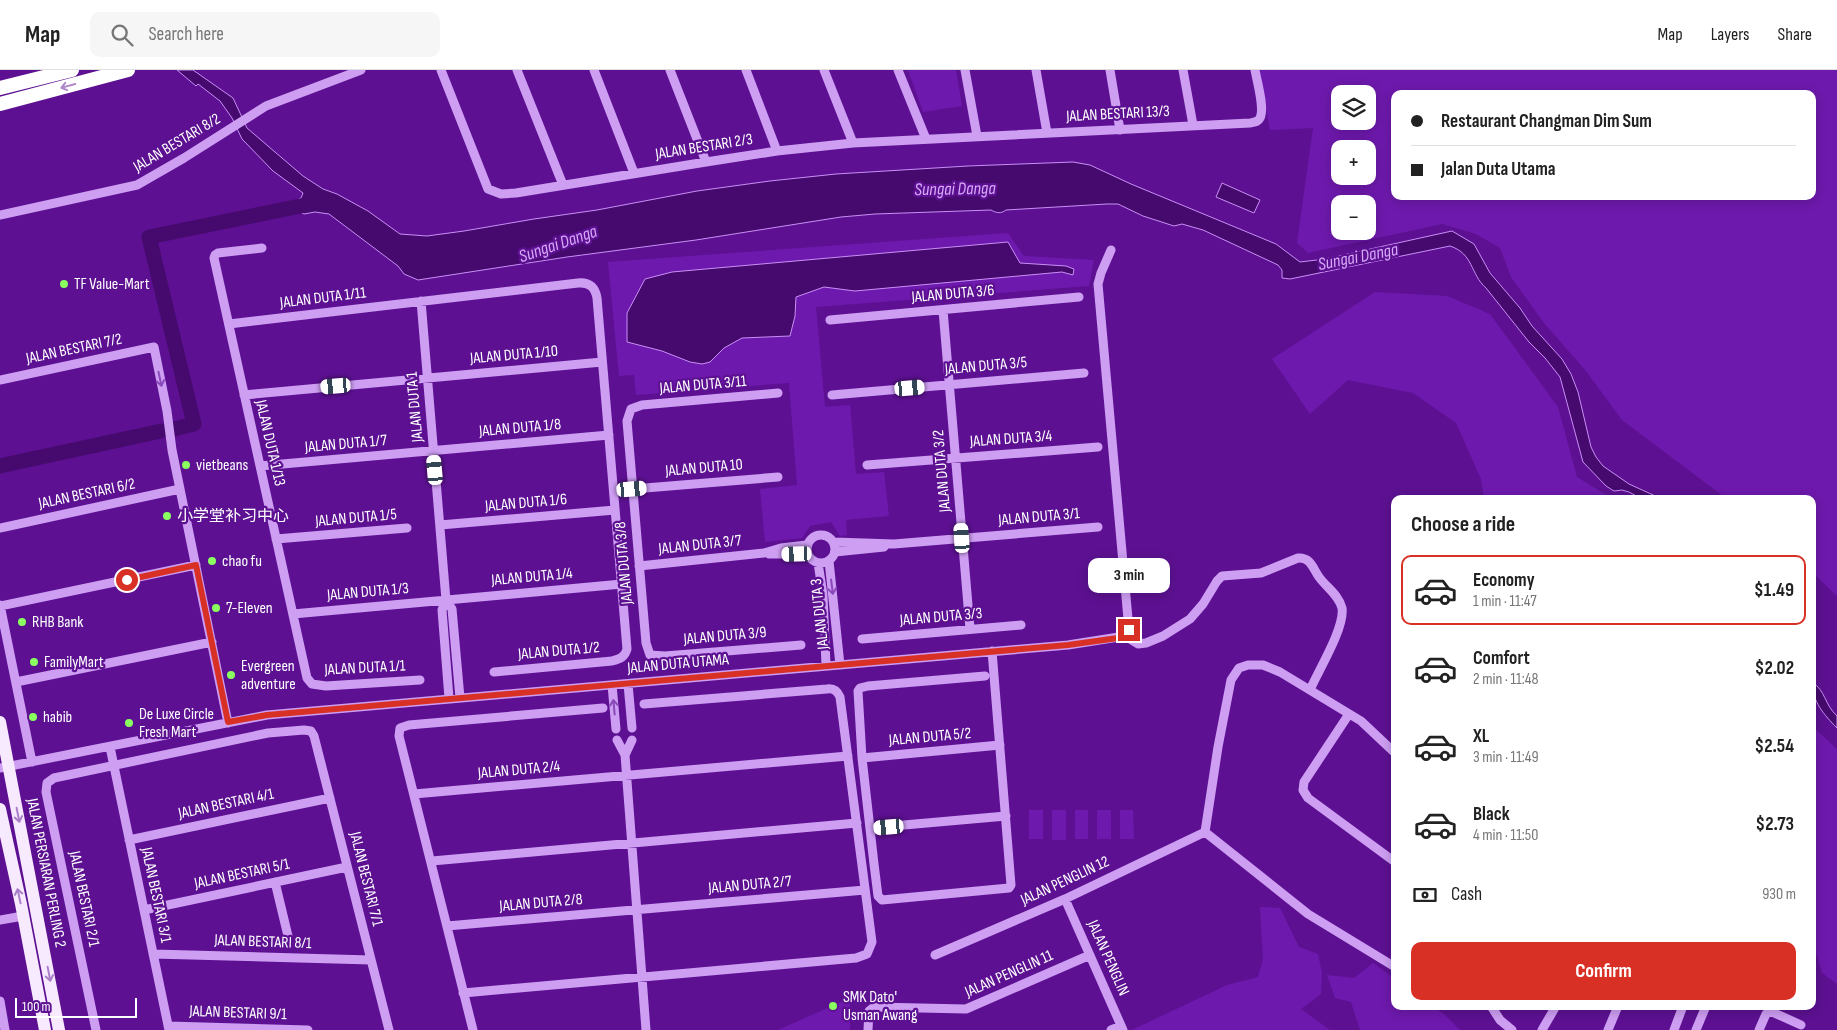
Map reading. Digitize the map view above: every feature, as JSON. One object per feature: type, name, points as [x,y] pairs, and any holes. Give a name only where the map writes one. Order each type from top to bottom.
[{"type":"highway","points":[[0,88],[72,70]]},
{"type":"highway","points":[[0,104],[122,72]]},
{"type":"main road","name":"JALAN PERSIARAN PERLING 2","points":[[0,722],[4,767],[59,1030]]},
{"type":"main road","name":"JALAN PERSIARAN PERLING 2","points":[[0,809],[45,1030]]},
{"type":"street","name":"JALAN BESTARI 8/2","points":[[0,215],[137,185],[266,106],[360,70]]},
{"type":"street","name":"JALAN BESTARI 2/3","points":[[442,70],[488,189],[501,194],[777,151],[853,143],[926,140]]},
{"type":"street","points":[[517,70],[563,184]]},
{"type":"street","points":[[594,70],[634,173]]},
{"type":"street","points":[[670,70],[706,162]]},
{"type":"street","points":[[746,70],[777,151]]},
{"type":"street","points":[[824,70],[853,143]]},
{"type":"street","points":[[898,70],[926,140]]},
{"type":"street","points":[[965,70],[977,136]]},
{"type":"street","points":[[1036,70],[1047,133]]},
{"type":"street","points":[[1110,70],[1120,130]]},
{"type":"street","points":[[1183,70],[1193,125]]},
{"type":"street","name":"JALAN BESTARI 13/3","points":[[926,140],[1257,122],[1261,117],[1262,109],[1255,70]]},
{"type":"street","name":"JALAN DUTA 1/13","points":[[262,248],[218,253],[214,258],[305,670],[312,684]]},
{"type":"street","points":[[1111,250],[1098,284],[1127,633],[1134,642],[1144,644],[1163,636],[1190,619],[1203,604],[1217,580],[1222,576],[1256,574],[1298,558],[1304,558],[1308,560],[1316,574],[1332,591],[1342,608],[1341,620],[1329,652],[1310,690]]},
{"type":"street","name":"JALAN DUTA 1/11","points":[[228,324],[585,283],[592,286],[597,298],[602,362]]},
{"type":"street","name":"JALAN DUTA 3/6","points":[[830,320],[1079,297]]},
{"type":"street","name":"JALAN DUTA 1","points":[[421,302],[446,600],[442,610],[449,698]]},
{"type":"street","name":"JALAN DUTA 3/2","points":[[943,310],[970,629]]},
{"type":"street","name":"JALAN BESTARI 7/2","points":[[0,380],[154,347],[180,489]]},
{"type":"street","points":[[602,362],[622,584]]},
{"type":"street","name":"JALAN DUTA 1/10","points":[[244,395],[602,362]]},
{"type":"street","name":"JALAN DUTA 3/5","points":[[832,395],[1084,372]]},
{"type":"street","name":"JALAN DUTA 3/11","points":[[631,409],[642,406],[778,393]]},
{"type":"street","name":"JALAN DUTA 3/8","points":[[631,409],[627,421],[632,489],[646,643],[650,655]]},
{"type":"street","name":"JALAN DUTA 1/8","points":[[434,451],[609,435]]},
{"type":"street","name":"JALAN DUTA 3/4","points":[[867,465],[1098,447]]},
{"type":"street","name":"JALAN DUTA 1/7","points":[[260,466],[434,451]]},
{"type":"street","name":"JALAN DUTA 10","points":[[632,489],[778,477]]},
{"type":"street","points":[[180,489],[228,722]]},
{"type":"street","name":"JALAN BESTARI 6/2","points":[[0,528],[180,489]]},
{"type":"street","name":"JALAN DUTA 1/6","points":[[440,525],[615,510]]},
{"type":"street","name":"JALAN DUTA 1/5","points":[[276,539],[408,528]]},
{"type":"street","name":"JALAN DUTA 3/1","points":[[835,547],[1098,528]]},
{"type":"street","points":[[822,534],[831,538],[835,547],[829,560],[818,563],[812,560],[808,549],[813,537],[822,534]]},
{"type":"street","name":"JALAN DUTA 3/7","points":[[639,566],[764,553],[781,548],[808,549]]},
{"type":"street","name":"JALAN DUTA 3","points":[[829,560],[840,665]]},
{"type":"street","name":"JALAN DUTA 3","points":[[818,563],[826,665]]},
{"type":"street","points":[[4,767],[32,762],[0,606],[196,565]]},
{"type":"street","name":"JALAN DUTA 1/4","points":[[446,600],[622,584]]},
{"type":"street","name":"JALAN DUTA 1/2","points":[[494,672],[620,659],[625,655],[627,641],[622,584]]},
{"type":"street","name":"JALAN DUTA 1","points":[[446,600],[452,609],[460,698]]},
{"type":"street","name":"JALAN DUTA 1/3","points":[[293,614],[446,600]]},
{"type":"street","name":"JALAN DUTA 3/3","points":[[862,639],[1022,625]]},
{"type":"street","name":"JALAN DUTA UTAMA","points":[[32,762],[267,715],[1068,645],[1127,633]]},
{"type":"street","points":[[16,682],[212,642]]},
{"type":"street","name":"JALAN DUTA 3/9","points":[[650,655],[665,656],[802,644]]},
{"type":"street","points":[[985,676],[860,688],[857,695],[862,758],[878,896],[880,899],[886,900],[1009,888],[1012,882],[992,651]]},
{"type":"street","points":[[1391,749],[1369,728],[1349,714],[1280,672],[1263,665],[1248,664],[1239,668],[1232,680],[1218,747],[1205,832],[1308,914],[1391,965]]},
{"type":"street","name":"JALAN DUTA 1/1","points":[[312,684],[326,686],[420,680]]},
{"type":"street","points":[[628,684],[632,728]]},
{"type":"street","points":[[612,685],[616,730]]},
{"type":"street","points":[[464,993],[862,957],[867,954],[872,942],[838,692],[831,689],[644,704]]},
{"type":"street","points":[[473,1030],[399,736],[400,728],[408,725],[603,708]]},
{"type":"street","points":[[1349,714],[1304,782],[1303,790],[1308,798],[1391,859]]},
{"type":"street","name":"JALAN BESTARI 7/1","points":[[114,765],[268,733],[311,731],[314,736],[389,1030]]},
{"type":"street","points":[[617,740],[625,755],[646,1030]]},
{"type":"street","points":[[625,755],[632,740]]},
{"type":"street","name":"JALAN DUTA 5/2","points":[[862,758],[1000,745]]},
{"type":"street","name":"JALAN BESTARI 3/1","points":[[110,747],[169,1028]]},
{"type":"street","name":"JALAN DUTA 2/4","points":[[414,794],[848,756]]},
{"type":"street","name":"JALAN BESTARI 2/1","points":[[96,1030],[46,792],[47,783],[54,778],[114,765]]},
{"type":"street","name":"JALAN BESTARI 4/1","points":[[129,840],[330,798]]},
{"type":"street","points":[[870,828],[1006,816]]},
{"type":"street","points":[[432,861],[857,823]]},
{"type":"street","name":"JALAN PENGLIN 12","points":[[935,955],[1065,898],[1205,832]]},
{"type":"street","name":"JALAN BESTARI 5/1","points":[[144,910],[347,867]]},
{"type":"street","points":[[275,882],[288,936]]},
{"type":"street","name":"JALAN DUTA 2/7","points":[[637,909],[865,890]]},
{"type":"street","name":"JALAN PENGLIN","points":[[1065,898],[1122,1028]]},
{"type":"street","name":"JALAN DUTA 2/8","points":[[447,926],[637,909]]},
{"type":"street","points":[[0,920],[23,916]]},
{"type":"street","name":"JALAN BESTARI 8/1","points":[[153,954],[371,960]]},
{"type":"street","name":"JALAN PENGLIN 11","points":[[868,1030],[870,1008],[966,1010],[1090,955]]},
{"type":"street","points":[[0,1001],[3,1024]]},
{"type":"street","points":[[1494,1010],[1500,1020],[1512,1030]]},
{"type":"street","points":[[1542,1030],[1554,1010]]},
{"type":"street","points":[[1608,1030],[1616,1010]]},
{"type":"street","points":[[1674,1030],[1682,1010]]},
{"type":"street","points":[[1696,1030],[1704,1010]]},
{"type":"street","points":[[1759,1030],[1766,1014],[1770,1011],[1801,1025]]},
{"type":"street","name":"JALAN BESTARI 9/1","points":[[169,1028],[308,1030]]},
{"type":"street","points":[[1111,1030],[1122,1028]]},
{"type":"shaded area","points":[[908,70],[956,70],[962,106],[923,112]]},
{"type":"shaded area","points":[[1259,70],[1837,70],[1837,596],[1816,576],[1816,495],[1722,495],[1622,420],[1586,371],[1544,323],[1511,277],[1500,248],[1476,234],[1442,224],[1376,238],[1376,195],[1331,195],[1331,240],[1368,240],[1308,253],[1297,243],[1313,128],[1270,130]]},
{"type":"shaded area","points":[[1008,233],[1024,256],[1094,260],[1089,286],[816,307],[825,407],[850,405],[856,474],[884,472],[889,516],[846,520],[847,535],[840,536],[831,522],[810,526],[802,538],[765,542],[760,489],[797,485],[789,383],[636,395],[634,375],[619,376],[608,262]]},
{"type":"shaded area","points":[[1375,292],[1447,296],[1490,314],[1558,407],[1577,477],[1606,495],[1483,495],[1481,479],[1456,423],[1413,393],[1348,380],[1310,414],[1272,359]]},
{"type":"shaded area","points":[[1816,730],[1837,749],[1837,984],[1822,973],[1816,953]]},
{"type":"shaded area","points":[[1029,810],[1043,810],[1043,839],[1029,839]]},
{"type":"shaded area","points":[[1052,810],[1066,810],[1066,840],[1052,840]]},
{"type":"shaded area","points":[[1075,810],[1088,810],[1088,839],[1075,839]]},
{"type":"shaded area","points":[[1097,810],[1111,810],[1111,839],[1097,839]]},
{"type":"shaded area","points":[[1120,810],[1133,810],[1134,839],[1120,839]]},
{"type":"shaded area","points":[[1260,907],[1280,908],[1299,947],[1318,954],[1322,973],[1321,994],[1301,1009],[1330,1030],[1132,1030],[1227,985],[1258,977],[1263,959]]},
{"type":"shaded area","points":[[1373,963],[1391,976],[1391,1010],[1438,1010],[1460,1030],[1360,1030],[1351,1002],[1335,998],[1327,975],[1354,978]]},
{"type":"shaded area","points":[[850,998],[850,1030],[778,1030]]},
{"type":"water","name":"Sungai Danga","points":[[177,70],[193,70],[233,98],[247,128],[303,176],[323,189],[337,194],[368,211],[400,234],[427,236],[464,231],[597,210],[697,191],[770,181],[836,174],[1073,162],[1090,165],[1276,244],[1300,262],[1325,259],[1452,231],[1474,244],[1490,273],[1520,308],[1532,326],[1562,359],[1571,374],[1578,392],[1591,447],[1596,457],[1603,466],[1629,484],[1653,495],[1635,495],[1622,490],[1614,491],[1606,486],[1583,462],[1560,377],[1481,283],[1464,254],[1450,246],[1290,279],[1282,278],[1282,270],[1278,265],[1203,230],[1182,224],[1174,226],[1143,216],[1118,204],[1107,204],[1006,210],[1000,213],[991,210],[841,217],[418,280],[404,274],[398,266],[329,214],[315,212],[304,214],[297,210],[293,211],[292,203],[301,198],[303,193],[273,171],[242,139],[232,118],[220,101],[198,84],[196,86]]},
{"type":"water","points":[[1222,183],[1260,200],[1254,213],[1216,197]]},
{"type":"water","points":[[1008,242],[1020,263],[1066,266],[1074,269],[1073,275],[1062,272],[855,291],[824,287],[796,297],[795,316],[790,336],[742,338],[724,348],[710,362],[702,364],[627,342],[627,313],[645,279],[672,272]]},
{"type":"water","points":[[1816,685],[1837,716],[1837,728],[1823,713],[1816,701]]},
{"type":"waterway","points":[[174,429],[194,424],[149,237],[310,204]]},
{"type":"waterway","points":[[0,466],[161,431]]},
{"type":"place","name":"TF Value-Mart","points":[[64,284]]},
{"type":"place","name":"vietbeans","points":[[186,465]]},
{"type":"place","name":"小学堂补习中心","points":[[167,516]]},
{"type":"place","name":"chao fu","points":[[212,561]]},
{"type":"place","name":"7-Eleven","points":[[216,608]]},
{"type":"place","name":"RHB Bank","points":[[22,622]]},
{"type":"place","name":"FamilyMart","points":[[34,662]]},
{"type":"place","name":"Evergreen adventure","points":[[231,675]]},
{"type":"place","name":"habib","points":[[33,717]]},
{"type":"place","name":"De Luxe Circle Fresh Mart","points":[[129,723]]},
{"type":"place","name":"SMK Dato' Usman Awang","points":[[833,1006]]},
{"type":"route","points":[[127,580],[196,565],[228,722],[267,715],[449,698],[1068,645],[1118,638],[1125,636],[1129,630]]}]
